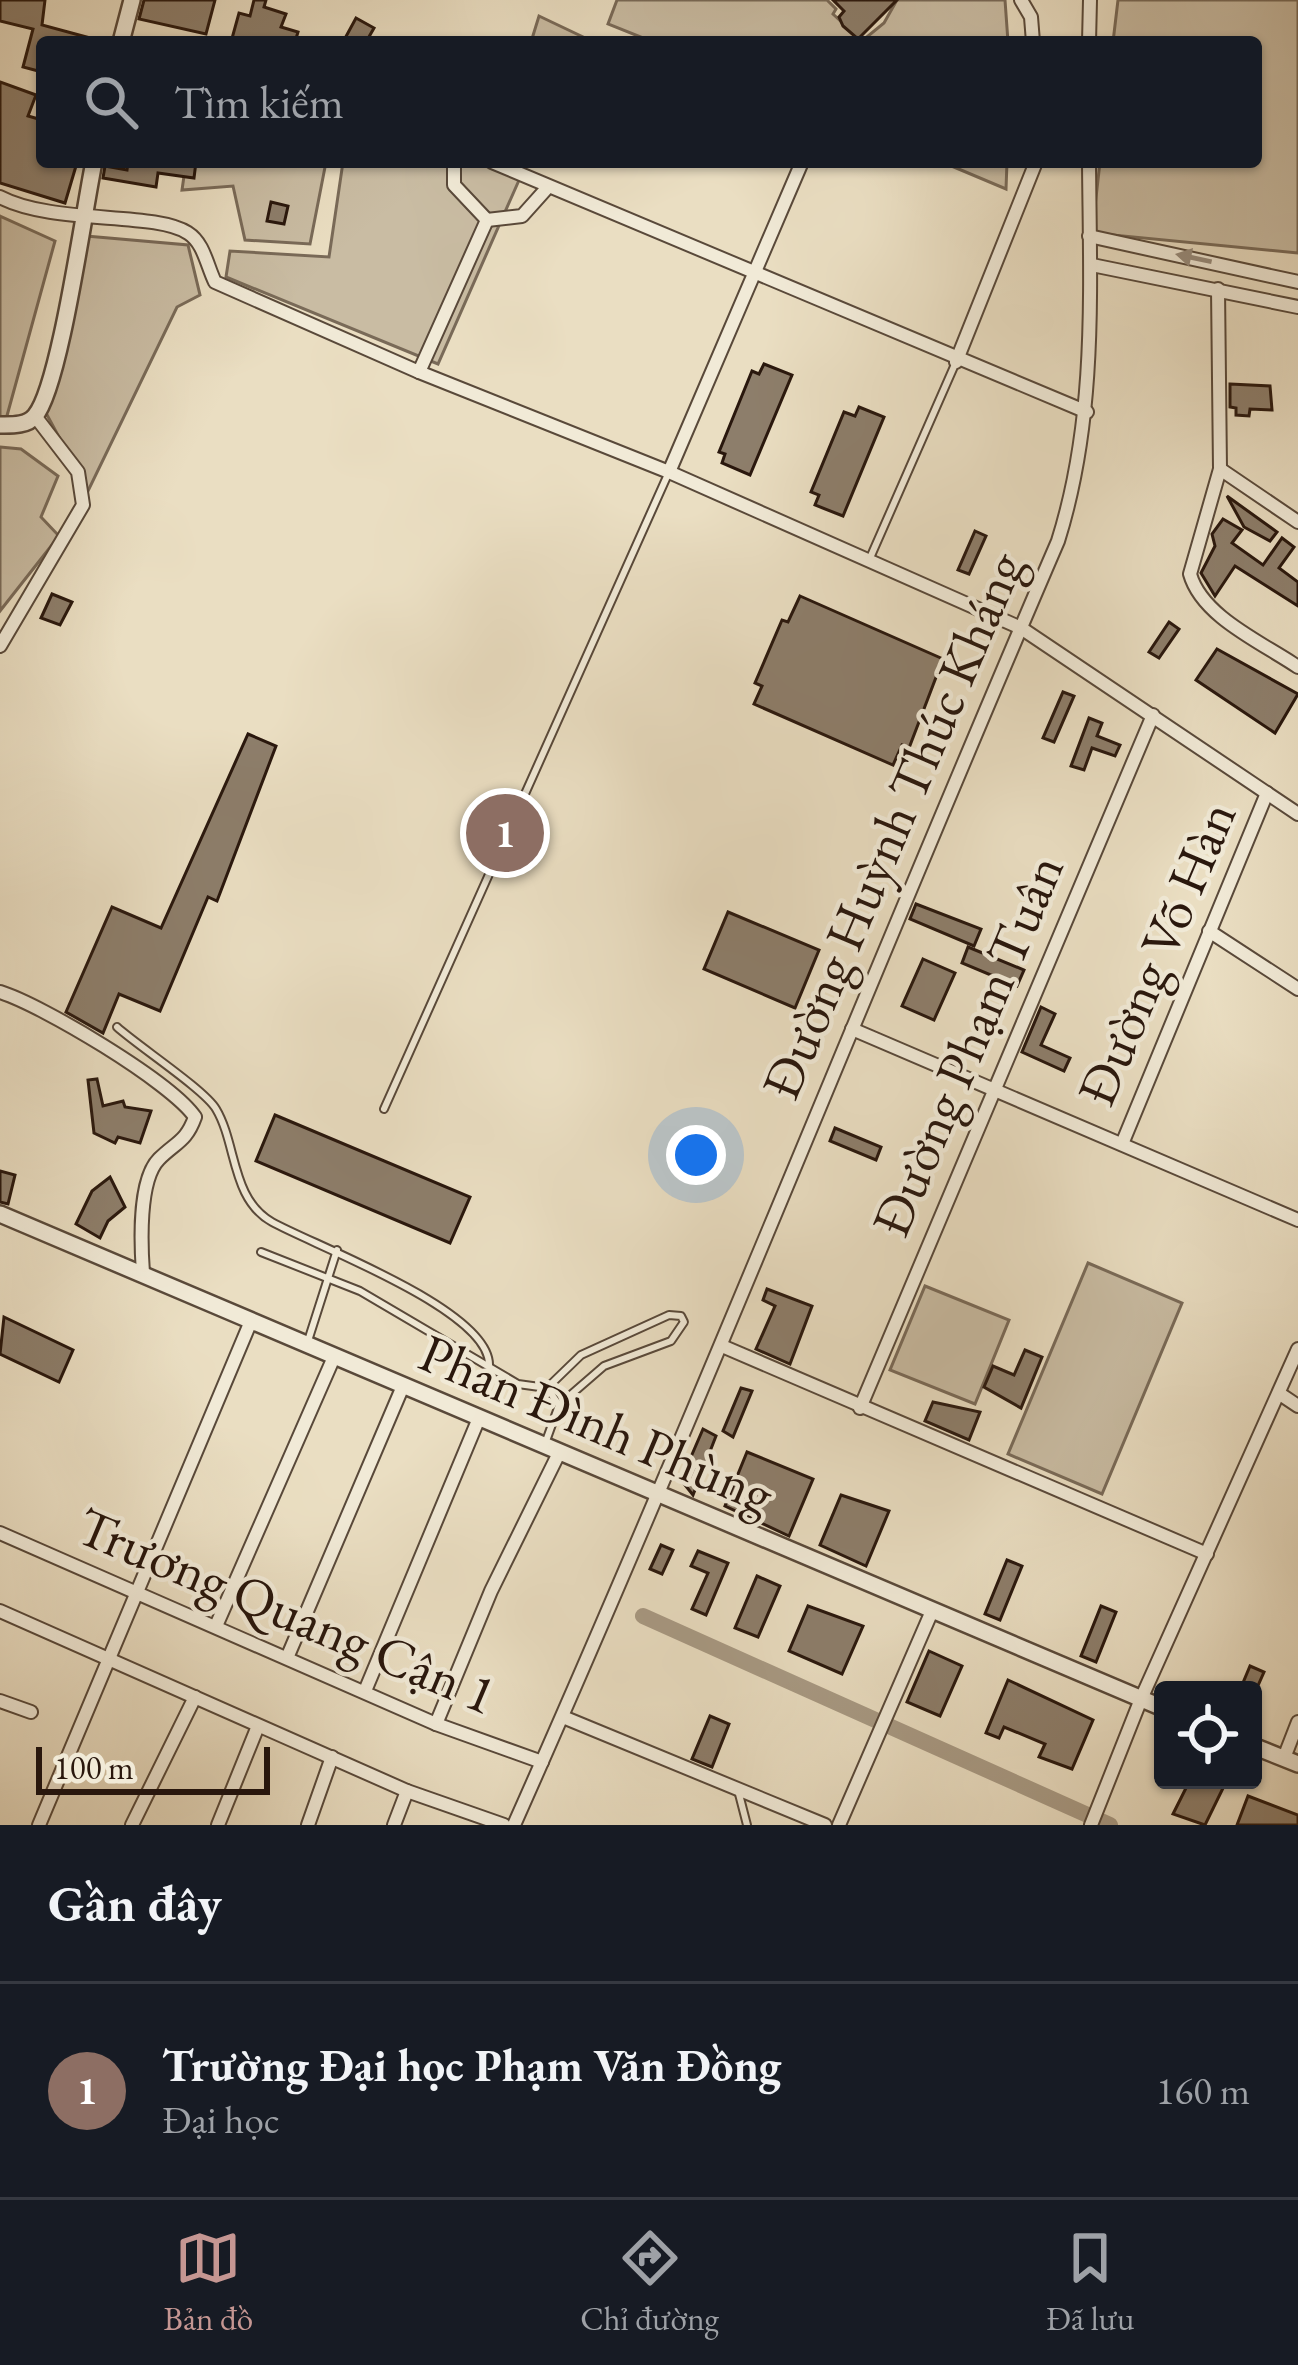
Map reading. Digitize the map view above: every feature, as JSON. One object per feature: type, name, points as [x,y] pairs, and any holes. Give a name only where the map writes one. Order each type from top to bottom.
[{"type":"street","points":[[123,36],[132,0]]},
{"type":"street","points":[[1021,0],[1031,17],[1033,36]]},
{"type":"street","points":[[1089,36],[1090,0]]},
{"type":"street","points":[[0,424],[21,424],[35,416],[64,322],[93,168]]},
{"type":"street","points":[[454,168],[454,185],[487,220]]},
{"type":"street","points":[[505,168],[956,362],[1087,412]]},
{"type":"street","points":[[669,472],[800,168]]},
{"type":"street","points":[[956,362],[1034,168]]},
{"type":"street","name":"Đường Huỳnh Thúc Kháng","points":[[514,1825],[722,1346],[779,1195],[1021,628],[1077,481],[1087,412],[1092,265],[1089,168]]},
{"type":"street","points":[[487,220],[522,216],[548,187]]},
{"type":"street","points":[[0,197],[61,217],[183,229],[202,248],[214,282],[419,373],[669,472],[1021,628],[1298,814]]},
{"type":"street","points":[[419,373],[487,220]]},
{"type":"street","points":[[1090,236],[1298,282]]},
{"type":"street","points":[[1092,265],[1298,307]]},
{"type":"street","points":[[1217,289],[1220,469],[1190,574],[1194,589],[1213,609],[1298,667]]},
{"type":"street","points":[[0,646],[83,505],[78,472],[35,416]]},
{"type":"street","points":[[1220,469],[1298,522]]},
{"type":"street","name":"Đường Phạm Tuân","points":[[860,1408],[1153,715]]},
{"type":"street","name":"Đường Võ Hàn","points":[[1122,1144],[1267,793]]},
{"type":"street","points":[[1209,931],[1298,989]]},
{"type":"street","points":[[0,992],[119,1058],[184,1101],[195,1117],[181,1148],[160,1158],[152,1170],[142,1213],[142,1273]]},
{"type":"street","points":[[852,1029],[1298,1220]]},
{"type":"street","name":"Phan Đình Phùng","points":[[0,1214],[1154,1704]]},
{"type":"street","points":[[40,1825],[251,1321]]},
{"type":"street","points":[[722,1346],[1208,1554]]},
{"type":"street","points":[[1091,1825],[1141,1699],[1298,1349]]},
{"type":"street","points":[[216,1626],[334,1358]]},
{"type":"street","points":[[286,1658],[403,1386]]},
{"type":"street","points":[[1280,1394],[1298,1406]]},
{"type":"street","points":[[365,1691],[479,1418]]},
{"type":"street","points":[[436,1724],[551,1450]]},
{"type":"street","name":"Trương Quang Cận 1","points":[[0,1534],[436,1724],[542,1762]]},
{"type":"street","name":"Trương Quang Cận 1","points":[[0,1611],[407,1791],[504,1825]]},
{"type":"street","points":[[839,1825],[932,1611]]},
{"type":"street","points":[[132,1825],[195,1697]]},
{"type":"street","points":[[0,1701],[31,1712]]},
{"type":"street","points":[[563,1717],[825,1825]]},
{"type":"street","points":[[1262,1750],[1291,1761],[1298,1722]]},
{"type":"street","points":[[218,1825],[258,1726]]},
{"type":"street","points":[[308,1825],[332,1757]]},
{"type":"street","points":[[394,1825],[407,1791]]},
{"type":"lane","points":[[868,561],[956,362]]},
{"type":"lane","points":[[384,1109],[669,472]]},
{"type":"lane","points":[[117,1027],[215,1106],[238,1180],[264,1217],[368,1262],[485,1346],[489,1365]]},
{"type":"lane","points":[[307,1346],[337,1250]]},
{"type":"lane","points":[[261,1252],[328,1276],[518,1384],[547,1388],[559,1405]]},
{"type":"lane","points":[[547,1388],[580,1355],[669,1315],[681,1316],[684,1322],[671,1341],[604,1366],[559,1405],[551,1450]]},
{"type":"lane","points":[[739,1792],[747,1825]]},
{"type":"shaded area","points":[[617,0],[827,0],[836,9],[833,14],[857,36],[638,36],[608,24]]},
{"type":"shaded area","points":[[897,0],[1005,0],[1008,36],[868,36],[884,23]]},
{"type":"shaded area","points":[[1118,0],[1298,0],[1298,253],[1092,233],[1099,168],[1262,168],[1262,36],[1114,36]]},
{"type":"shaded area","points":[[539,16],[581,36],[533,36]]},
{"type":"shaded area","points":[[185,168],[325,168],[310,244],[245,240],[233,186],[182,190]]},
{"type":"shaded area","points":[[342,168],[524,168],[438,364],[226,277],[230,251],[329,257]]},
{"type":"shaded area","points":[[956,168],[1007,168],[1006,189]]},
{"type":"shaded area","points":[[0,216],[55,241],[5,423],[0,422]]},
{"type":"shaded area","points":[[86,236],[188,245],[200,295],[177,307],[88,491],[46,413]]},
{"type":"shaded area","points":[[0,447],[21,449],[58,476],[41,517],[59,536],[0,611]]},
{"type":"shaded area","points":[[1088,1263],[1182,1303],[1102,1494],[1008,1454]]},
{"type":"shaded area","points":[[925,1286],[1009,1320],[975,1404],[890,1370]]},
{"type":"building","points":[[0,0],[45,0],[42,25],[83,36],[36,36],[36,70],[23,67],[33,29],[0,21]]},
{"type":"building","points":[[144,0],[215,0],[206,34],[139,19]]},
{"type":"building","points":[[254,0],[266,0],[264,7],[286,14],[281,27],[298,32],[297,36],[233,36],[239,13],[250,16]]},
{"type":"building","points":[[833,0],[897,0],[861,36],[843,26],[839,17],[844,11]]},
{"type":"building","points":[[356,18],[374,28],[369,36],[346,36]]},
{"type":"building","points":[[0,82],[36,95],[28,116],[36,118],[36,168],[75,168],[65,203],[0,183]]},
{"type":"building","points":[[105,168],[195,168],[194,178],[158,173],[156,187],[103,178]]},
{"type":"building","points":[[271,202],[288,206],[284,224],[267,221]]},
{"type":"building","points":[[764,364],[792,375],[750,475],[722,463],[725,454],[719,452],[752,371],[759,374]]},
{"type":"building","points":[[1230,384],[1270,386],[1272,410],[1250,409],[1249,416],[1236,415],[1236,408],[1230,407]]},
{"type":"building","points":[[859,407],[884,417],[843,516],[815,505],[819,495],[811,492],[844,412],[855,416]]},
{"type":"building","points":[[1227,496],[1277,532],[1270,541],[1244,527]]},
{"type":"building","points":[[1223,519],[1242,530],[1232,543],[1263,565],[1282,538],[1294,547],[1279,568],[1298,582],[1298,606],[1235,566],[1215,596],[1201,573],[1215,546],[1212,534]]},
{"type":"building","points":[[975,531],[986,536],[969,574],[958,570]]},
{"type":"building","points":[[52,594],[72,602],[60,625],[41,618]]},
{"type":"building","points":[[800,596],[943,659],[909,748],[902,745],[893,765],[754,704],[762,686],[755,683],[782,620],[788,622]]},
{"type":"building","points":[[1169,622],[1179,629],[1159,658],[1149,652]]},
{"type":"building","points":[[1217,649],[1298,694],[1275,733],[1196,680]]},
{"type":"building","points":[[1063,692],[1074,696],[1054,742],[1043,738]]},
{"type":"building","points":[[1089,718],[1102,723],[1097,736],[1120,745],[1115,756],[1092,748],[1084,770],[1071,766]]},
{"type":"building","points":[[248,734],[276,746],[217,901],[208,897],[160,1011],[119,994],[103,1033],[66,1012],[112,907],[161,928]]},
{"type":"building","points":[[916,904],[981,929],[974,946],[910,919]]},
{"type":"building","points":[[728,912],[819,950],[795,1008],[704,969]]},
{"type":"building","points":[[968,947],[1024,970],[1017,986],[962,963]]},
{"type":"building","points":[[923,959],[955,973],[934,1020],[902,1006]]},
{"type":"building","points":[[1041,1007],[1055,1014],[1041,1045],[1070,1058],[1064,1071],[1022,1052]]},
{"type":"building","points":[[97,1079],[103,1106],[123,1101],[125,1107],[151,1111],[140,1143],[118,1137],[115,1143],[94,1133],[88,1080]]},
{"type":"building","points":[[275,1115],[470,1197],[450,1243],[256,1161]]},
{"type":"building","points":[[835,1128],[881,1147],[876,1160],[830,1141]]},
{"type":"building","points":[[0,1171],[15,1175],[8,1204],[0,1202]]},
{"type":"building","points":[[110,1177],[125,1207],[108,1221],[100,1238],[76,1224],[92,1191]]},
{"type":"building","points":[[767,1289],[812,1306],[790,1364],[756,1349],[775,1306],[763,1300]]},
{"type":"building","points":[[4,1317],[73,1350],[59,1382],[0,1354]]},
{"type":"building","points":[[1025,1350],[1042,1357],[1021,1408],[984,1387],[993,1366],[1014,1375]]},
{"type":"building","points":[[741,1388],[752,1391],[733,1437],[723,1431]]},
{"type":"building","points":[[933,1402],[980,1412],[969,1440],[925,1421]]},
{"type":"building","points":[[703,1429],[716,1436],[693,1495],[681,1480]]},
{"type":"building","points":[[747,1452],[813,1479],[789,1536],[725,1506]]},
{"type":"building","points":[[841,1495],[889,1511],[866,1566],[820,1545]]},
{"type":"building","points":[[661,1545],[673,1550],[662,1574],[650,1569]]},
{"type":"building","points":[[698,1551],[728,1563],[706,1615],[692,1609],[708,1573],[691,1566]]},
{"type":"building","points":[[1007,1560],[1022,1566],[1000,1620],[985,1614]]},
{"type":"building","points":[[757,1576],[780,1586],[758,1637],[735,1628]]},
{"type":"building","points":[[808,1606],[863,1626],[842,1674],[789,1651]]},
{"type":"building","points":[[1101,1606],[1116,1612],[1096,1662],[1081,1656]]},
{"type":"building","points":[[929,1651],[962,1666],[940,1716],[907,1702]]},
{"type":"building","points":[[1250,1666],[1264,1672],[1260,1681],[1244,1681]]},
{"type":"building","points":[[1008,1680],[1093,1720],[1072,1769],[1039,1757],[1045,1744],[1004,1727],[999,1738],[986,1733]]},
{"type":"building","points":[[710,1716],[729,1724],[712,1767],[692,1759]]},
{"type":"building","points":[[1186,1789],[1223,1789],[1205,1825],[1173,1814]]},
{"type":"building","points":[[1248,1796],[1298,1815],[1298,1825],[1237,1825]]},
{"type":"waterway","points":[[643,1616],[1110,1825]]},
{"type":"place","name":"Trường Đại học Phạm Văn Đồng","points":[[505,833]]}]
